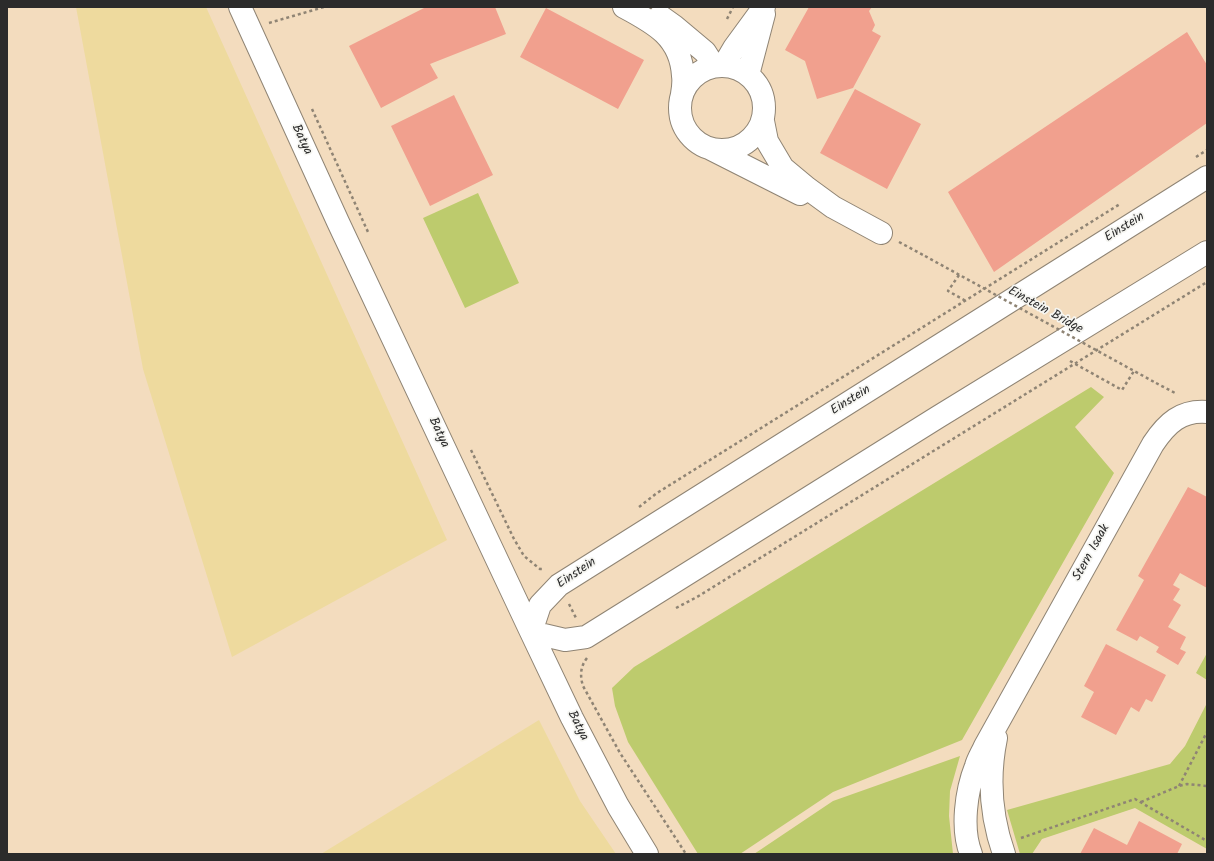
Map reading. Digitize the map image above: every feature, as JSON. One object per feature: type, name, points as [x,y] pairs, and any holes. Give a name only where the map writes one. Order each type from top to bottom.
[{"type":"street","name":"Batya","points":[[240,7],[338,222],[572,718],[618,806],[647,854]]},
{"type":"street","points":[[624,7],[660,28],[674,46],[680,59],[683,76],[680,107],[681,119],[686,130],[694,140],[806,197],[833,207],[882,233]]},
{"type":"street","points":[[643,7],[661,17],[684,34],[719,66]]},
{"type":"street","points":[[719,66],[765,7]]},
{"type":"street","points":[[748,74],[765,7]]},
{"type":"street","points":[[682,94],[691,79],[698,74],[719,66],[733,67],[748,74],[756,82],[761,91],[765,111],[763,121],[757,132],[749,140],[728,150],[716,150],[705,146]]},
{"type":"street","points":[[763,121],[767,141],[783,168],[833,207]]},
{"type":"street","name":"Einstein","points":[[531,632],[540,604],[559,585],[1207,177]]},
{"type":"street","points":[[531,632],[565,640],[586,637],[1207,252]]},
{"type":"street","name":"Stern Isaak","points":[[971,854],[967,833],[966,813],[970,785],[984,746],[999,722],[1153,444],[1169,423],[1179,417],[1196,411],[1207,412]]},
{"type":"street","name":"Stern Isaak","points":[[999,722],[992,764],[991,789],[994,816],[1002,850]]},
{"type":"path","points":[[250,28],[324,7]]},
{"type":"path","points":[[270,17],[275,28]]},
{"type":"path","points":[[311,106],[370,235]]},
{"type":"path","points":[[1194,158],[1207,150]]},
{"type":"path","points":[[639,508],[658,493],[1127,200]]},
{"type":"path","name":"Einstein Bridge","points":[[882,233],[1156,383]]},
{"type":"path","points":[[959,275],[948,291],[989,314]]},
{"type":"path","points":[[670,611],[697,597],[1207,282]]},
{"type":"path","points":[[1049,350],[1122,390],[1134,371]]},
{"type":"path","points":[[470,448],[514,539],[524,556],[540,569],[551,569],[593,650],[583,663],[580,676],[583,686],[620,753],[686,854]]},
{"type":"path","points":[[1179,786],[1207,732]]},
{"type":"path","points":[[1140,802],[1187,784],[1207,786]]},
{"type":"path","points":[[1002,850],[1135,799],[1207,841]]},
{"type":"green space","points":[[478,193],[519,283],[465,308],[423,218]]},
{"type":"green space","points":[[1091,387],[1104,397],[1075,427],[1114,473],[962,740],[833,792],[740,854],[698,854],[628,742],[615,706],[612,688],[634,667]]},
{"type":"green space","points":[[1207,653],[1207,680],[1196,673]]},
{"type":"green space","points":[[1207,703],[1207,849],[1135,808],[1042,839],[1032,854],[1020,854],[1007,810],[1170,764],[1185,746]]},
{"type":"green space","points":[[960,756],[950,791],[949,816],[953,854],[754,854],[833,801]]},
{"type":"sand","points":[[76,7],[206,7],[447,540],[232,657],[143,369]]},
{"type":"sand","points":[[539,720],[580,801],[616,854],[321,854]]},
{"type":"building","points":[[426,7],[495,7],[506,34],[430,64],[438,78],[381,108],[349,46]]},
{"type":"building","points":[[809,7],[872,7],[869,11],[875,25],[872,31],[881,36],[853,88],[817,99],[805,61],[785,50]]},
{"type":"building","points":[[546,8],[644,60],[618,109],[520,57]]},
{"type":"building","points":[[1187,32],[1207,65],[1207,123],[994,272],[948,192]]},
{"type":"building","points":[[855,89],[921,124],[887,189],[820,153]]},
{"type":"building","points":[[454,95],[493,175],[430,206],[391,126]]},
{"type":"building","points":[[1188,487],[1207,497],[1207,588],[1180,573],[1173,585],[1180,589],[1173,600],[1181,605],[1168,627],[1186,637],[1180,649],[1186,652],[1178,665],[1156,652],[1159,647],[1140,636],[1137,641],[1116,630],[1144,580],[1138,576]]},
{"type":"building","points":[[1106,644],[1166,675],[1152,702],[1146,699],[1139,712],[1131,707],[1116,735],[1081,717],[1094,692],[1084,686]]},
{"type":"building","points":[[1139,821],[1182,844],[1177,854],[1080,854],[1094,828],[1127,845]]}]
